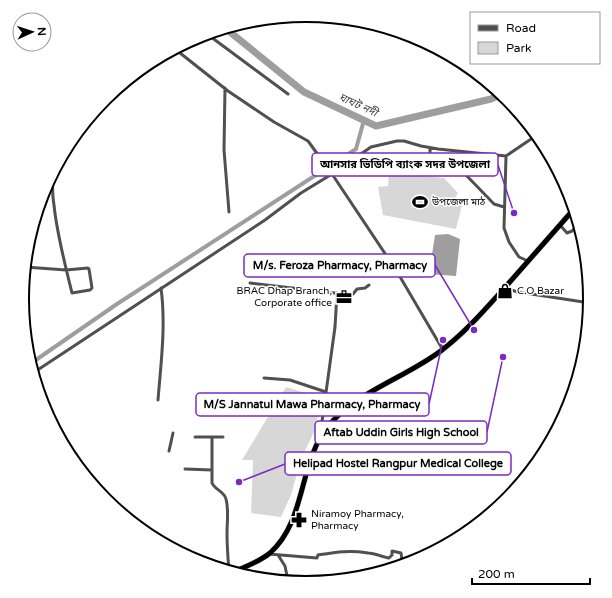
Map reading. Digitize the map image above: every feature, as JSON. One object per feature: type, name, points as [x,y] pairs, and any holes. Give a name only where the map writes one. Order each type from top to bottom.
[{"type":"highway","points":[[241,569],[257,562],[268,554],[283,538],[293,521],[303,482],[319,440],[329,426],[342,412],[365,396],[428,361],[466,331],[569,214]]},
{"type":"street","points":[[213,38],[288,94]]},
{"type":"street","points":[[180,53],[225,88],[274,122],[308,140],[396,270],[435,334],[443,350]]},
{"type":"street","points":[[225,88],[224,150],[229,212]]},
{"type":"street","points":[[38,370],[265,220],[301,193],[371,147],[398,140],[430,148],[506,156],[532,139]]},
{"type":"street","points":[[430,148],[430,153],[441,158],[447,157],[494,204],[504,207]]},
{"type":"street","points":[[506,156],[504,228],[519,257],[528,261]]},
{"type":"street","points":[[31,267],[66,270],[89,269],[92,288],[90,290],[72,293],[66,270],[56,225],[52,188]]},
{"type":"street","points":[[560,225],[567,233],[574,228]]},
{"type":"street","points":[[250,283],[353,294],[357,289],[365,288],[369,285]]},
{"type":"street","points":[[158,400],[164,331],[164,312],[161,288]]},
{"type":"street","points":[[504,288],[539,296],[583,303]]},
{"type":"street","points":[[319,440],[335,327],[337,293]]},
{"type":"street","points":[[264,378],[290,380],[326,392]]},
{"type":"street","points":[[169,451],[173,433]]},
{"type":"street","points":[[195,437],[223,437]]},
{"type":"street","points":[[212,437],[213,485],[224,494],[226,500],[229,565]]},
{"type":"street","points":[[185,469],[212,470]]},
{"type":"street","points":[[268,554],[317,558],[318,555],[347,551],[371,553],[390,558],[392,551],[401,553],[402,559]]},
{"type":"street","points":[[278,555],[284,566],[286,575]]},
{"type":"green space","name":"উপজেলা মাঠ","points":[[389,172],[444,178],[458,193],[454,200],[462,205],[456,229],[383,215],[378,187],[388,186]]},
{"type":"green space","points":[[286,387],[322,398],[314,432],[301,459],[291,495],[281,517],[251,513],[253,460],[242,460]]},
{"type":"shaded area","points":[[448,234],[460,239],[456,276],[429,274],[435,235]]},
{"type":"waterway","name":"ঘাঘট নদী","points":[[230,32],[304,92],[376,126],[495,97]]},
{"type":"waterway","points":[[36,360],[117,304],[356,149],[364,120]]},
{"type":"place","name":"উপজেলা মাঠ","points":[[420,202]]},
{"type":"place","name":"আনসার ভিডিপি ব্যাংক সদর উপজেলা","points":[[514,213]]},
{"type":"place","name":"C.O Bazar","points":[[505,291]]},
{"type":"place","name":"BRAC Dhap Branch, Corporate office","points":[[344,297]]},
{"type":"place","name":"M/s. Feroza Pharmacy, Pharmacy","points":[[474,330]]},
{"type":"place","name":"M/S Jannatul Mawa Pharmacy, Pharmacy","points":[[443,340]]},
{"type":"place","name":"Aftab Uddin Girls High School","points":[[503,357]]},
{"type":"place","name":"Helipad Hostel Rangpur Medical College","points":[[239,482]]},
{"type":"place","name":"Niramoy Pharmacy, Pharmacy","points":[[299,520]]}]
